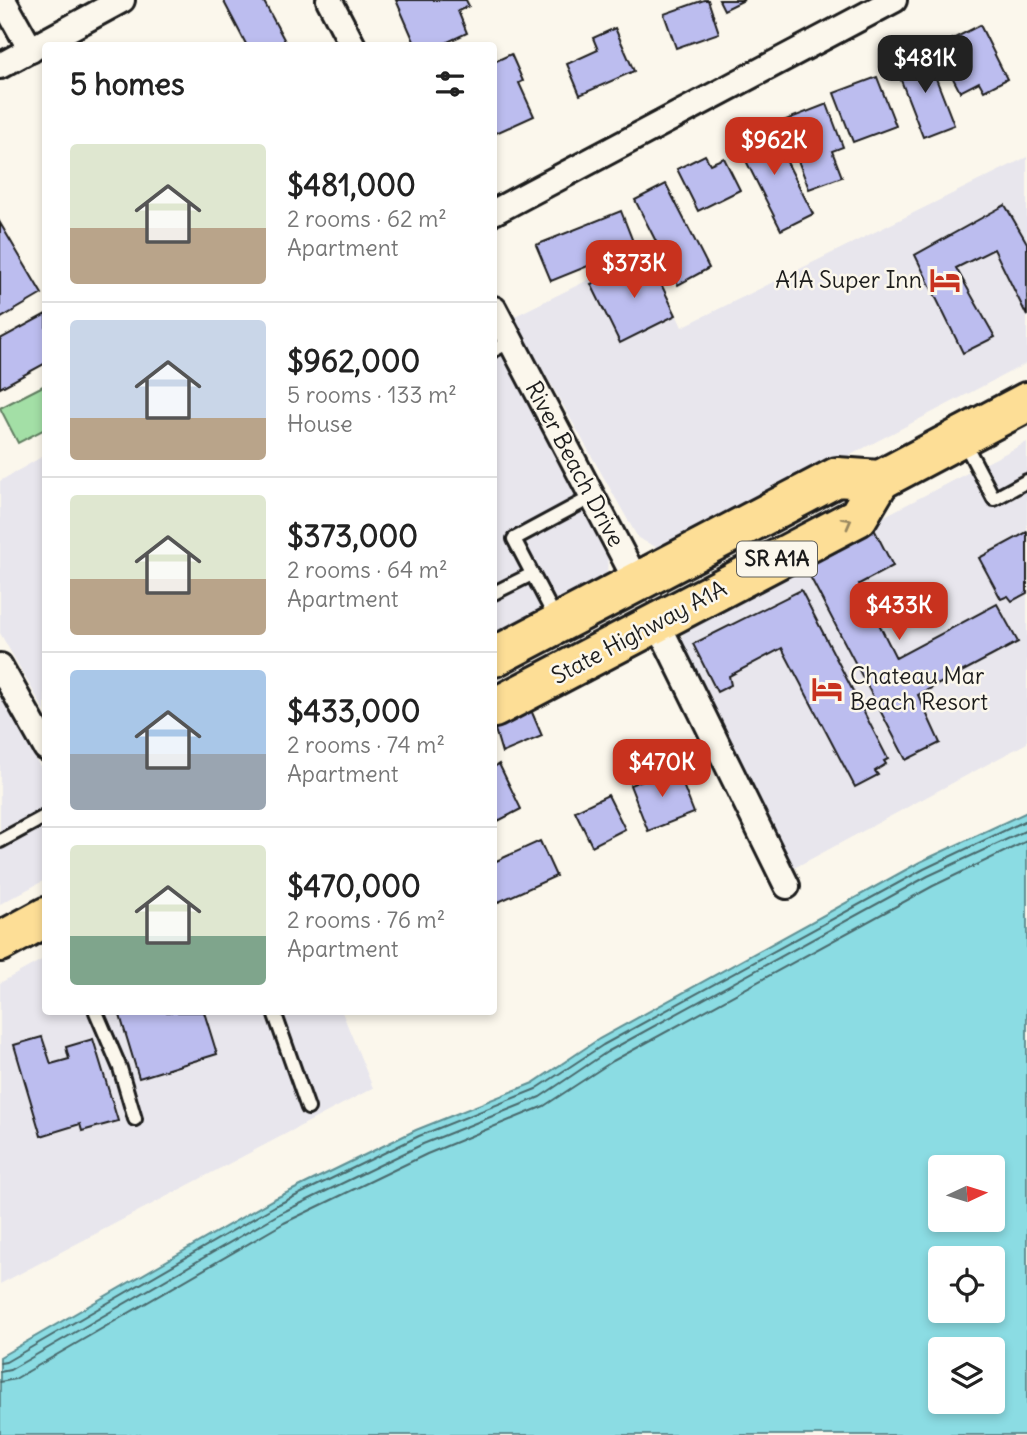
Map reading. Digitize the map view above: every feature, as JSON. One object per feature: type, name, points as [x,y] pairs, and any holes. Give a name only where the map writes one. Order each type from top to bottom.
[{"type":"main road","points":[[880,480],[1027,402]]},
{"type":"main road","name":"State Highway A1A","points":[[497,655],[837,477],[880,480],[858,517],[497,706]]},
{"type":"main road","points":[[658,624],[663,598],[677,579],[696,559],[734,531]]},
{"type":"main road","points":[[593,657],[625,612],[637,582]]},
{"type":"main road","points":[[0,942],[42,919]]},
{"type":"street","points":[[4,0],[31,50]]},
{"type":"street","points":[[45,42],[121,0]]},
{"type":"street","points":[[329,0],[351,42]]},
{"type":"street","points":[[497,210],[894,0]]},
{"type":"street","points":[[0,66],[42,44]]},
{"type":"street","name":"River Beach Drive","points":[[497,323],[502,346],[592,497],[637,582]]},
{"type":"street","points":[[658,624],[787,886]]},
{"type":"street","points":[[0,666],[42,741]]},
{"type":"lane","points":[[962,437],[994,499],[1027,481]]},
{"type":"lane","points":[[558,623],[514,539],[592,497]]},
{"type":"lane","points":[[497,592],[532,574]]},
{"type":"lane","points":[[0,841],[42,818]]},
{"type":"lane","points":[[97,1015],[120,1068],[135,1119]]},
{"type":"lane","points":[[275,1015],[308,1108]]},
{"type":"shaded area","points":[[1027,157],[1027,363],[672,548],[660,549],[638,538],[513,317],[647,251],[682,327]]},
{"type":"shaded area","points":[[497,345],[608,555],[607,576],[596,590],[497,640]]},
{"type":"shaded area","points":[[1027,442],[1027,743],[794,868],[678,647],[685,628],[700,612]]},
{"type":"shaded area","points":[[42,457],[42,707],[0,633],[0,481]]},
{"type":"shaded area","points":[[0,696],[42,770],[42,882],[0,904]]},
{"type":"shaded area","points":[[42,960],[42,1015],[343,1015],[373,1088],[0,1284],[0,983]]},
{"type":"green space","points":[[42,387],[42,431],[18,443],[0,408]]},
{"type":"water","points":[[1027,812],[1027,1435],[0,1435],[0,1357],[272,1200],[416,1130],[533,1083],[599,1039],[920,862]]},
{"type":"building","points":[[223,0],[263,0],[285,42],[245,42]]},
{"type":"building","points":[[396,0],[466,0],[469,6],[458,11],[467,33],[448,42],[414,42]]},
{"type":"building","points":[[708,0],[719,33],[676,48],[664,14]]},
{"type":"building","points":[[719,0],[744,0],[724,10]]},
{"type":"building","points":[[980,25],[1007,79],[984,91],[979,82],[960,92],[937,47]]},
{"type":"building","points":[[615,28],[634,71],[580,95],[567,64],[598,50],[593,38]]},
{"type":"building","points":[[925,50],[954,125],[923,137],[899,75],[910,70],[905,58]]},
{"type":"building","points":[[511,54],[523,81],[519,83],[534,116],[497,133],[497,61]]},
{"type":"building","points":[[877,77],[896,126],[853,142],[834,93]]},
{"type":"building","points":[[827,104],[843,147],[832,151],[842,177],[809,189],[783,121]]},
{"type":"building","points":[[768,124],[813,214],[781,230],[736,141]]},
{"type":"building","points":[[705,155],[710,164],[724,158],[740,190],[698,211],[677,169]]},
{"type":"building","points":[[666,184],[709,268],[678,285],[635,200]]},
{"type":"building","name":"A1A Super Inn","points":[[1005,205],[1027,243],[1027,316],[994,249],[956,268],[995,337],[963,353],[915,255]]},
{"type":"building","points":[[621,211],[635,247],[551,281],[536,245]]},
{"type":"building","points":[[0,223],[42,294],[1,318],[0,316]]},
{"type":"building","points":[[648,257],[676,315],[620,343],[591,284]]},
{"type":"building","points":[[42,316],[42,365],[0,388],[0,339]]},
{"type":"building","points":[[874,529],[893,566],[859,584],[896,658],[997,604],[1018,642],[918,695],[940,743],[906,760],[804,565]]},
{"type":"building","points":[[1027,532],[1027,593],[1012,601],[1008,596],[1001,599],[979,558]]},
{"type":"building","name":"Chateau Mar Beach Resort","points":[[801,590],[888,759],[884,761],[886,764],[875,771],[878,775],[855,787],[782,648],[729,676],[731,685],[717,692],[693,644]]},
{"type":"building","points":[[531,710],[542,736],[502,753],[497,725]]},
{"type":"building","points":[[499,764],[521,809],[497,821]]},
{"type":"building","points":[[676,767],[694,813],[648,831],[630,785]]},
{"type":"building","points":[[608,795],[625,829],[592,846],[575,811]]},
{"type":"building","points":[[540,841],[556,876],[497,903],[497,861]]},
{"type":"building","points":[[120,1015],[205,1015],[217,1054],[139,1078]]},
{"type":"building","points":[[42,1037],[51,1064],[69,1059],[66,1047],[93,1039],[118,1121],[82,1131],[80,1124],[41,1136],[14,1045]]},
{"type":"place","name":"A1A Super Inn","points":[[945,280]]},
{"type":"place","name":"Chateau Mar Beach Resort","points":[[827,689]]}]
